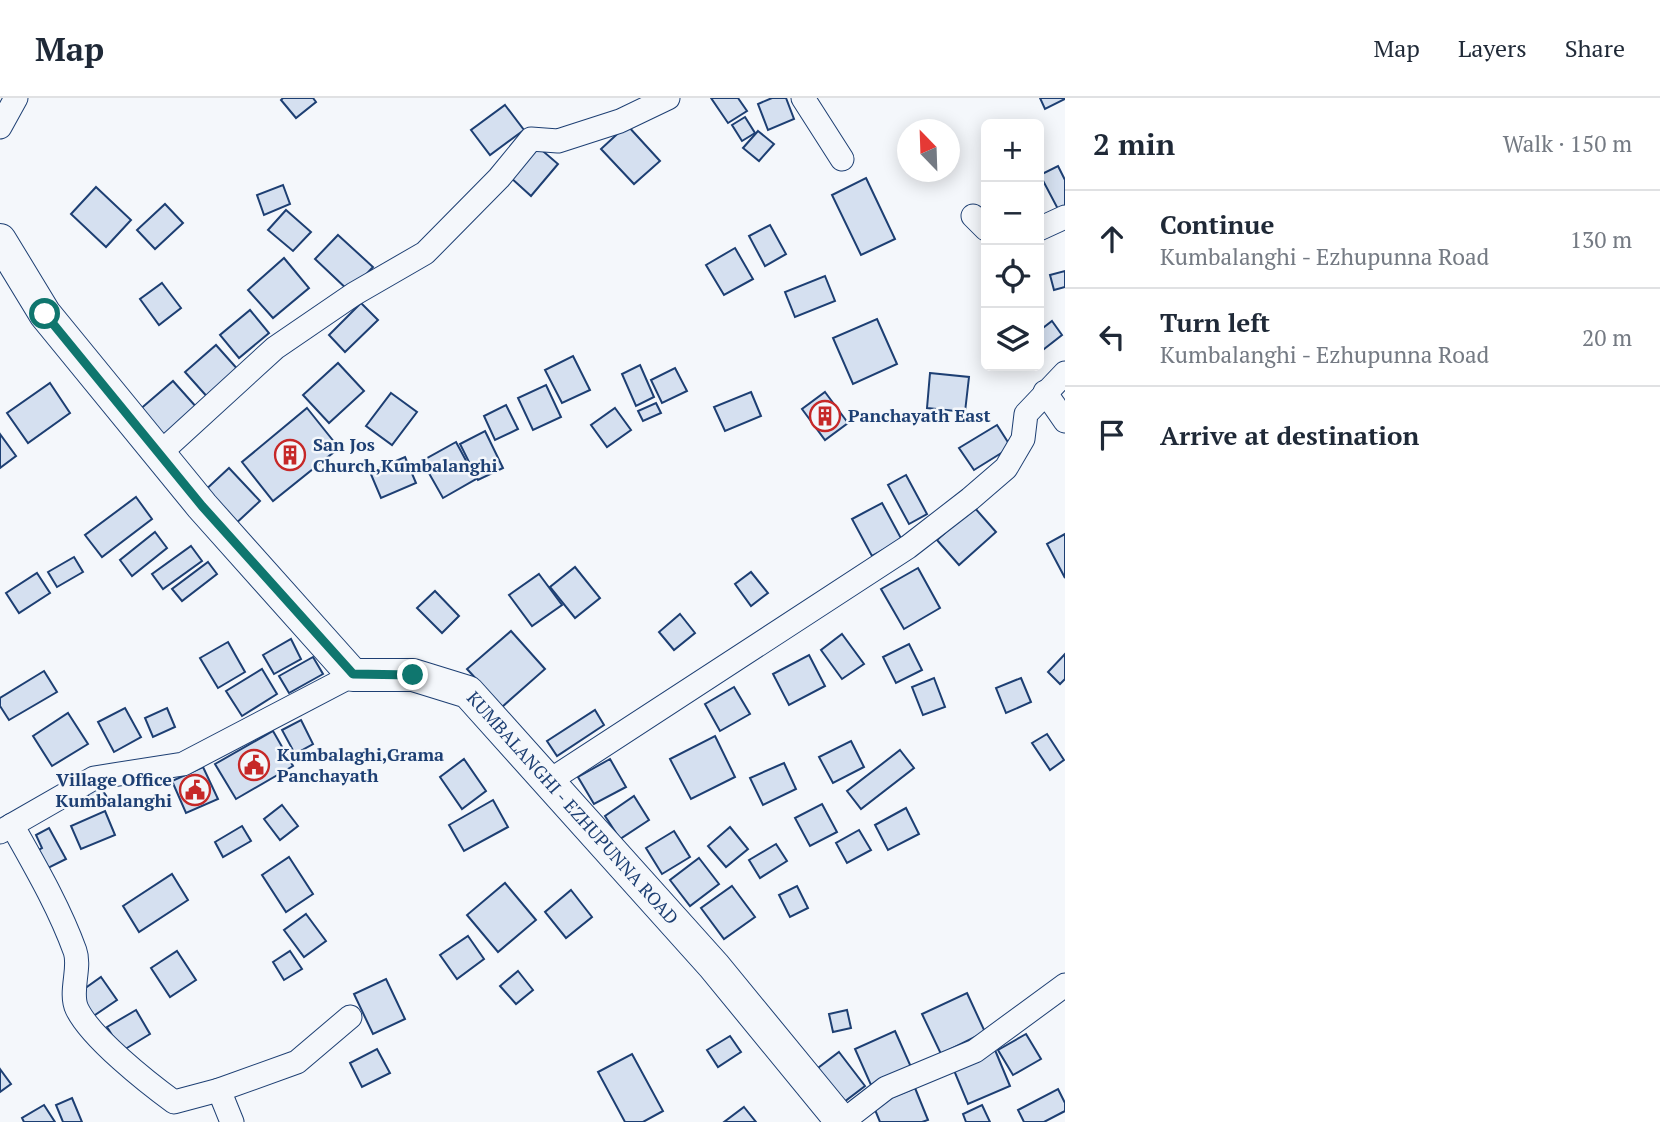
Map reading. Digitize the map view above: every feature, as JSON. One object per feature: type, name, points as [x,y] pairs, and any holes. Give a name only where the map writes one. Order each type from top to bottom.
[{"type":"main road","points":[[0,240],[45,314],[202,506],[353,674]]},
{"type":"main road","name":"KUMBALANGHI - EZHUPUNNA ROAD","points":[[353,674],[413,675],[468,692],[713,966],[842,1122]]},
{"type":"street","points":[[0,127],[16,98]]},
{"type":"street","points":[[159,454],[275,348],[354,294],[425,253],[499,178],[531,139],[558,141],[620,121],[668,98]]},
{"type":"street","points":[[803,98],[842,159]]},
{"type":"street","points":[[1044,227],[1065,217]]},
{"type":"street","points":[[549,781],[908,547],[970,499],[1006,468],[1023,439],[1026,414],[1065,373]]},
{"type":"street","points":[[1045,392],[1065,421]]},
{"type":"street","points":[[350,1017],[297,1062],[219,1090],[174,1102],[128,1065],[98,1036],[76,1008],[76,954],[41,877],[6,829],[94,778],[183,764],[353,674]]},
{"type":"street","points":[[842,1122],[886,1088],[975,1051],[1065,985]]},
{"type":"street","points":[[219,1090],[232,1122]]},
{"type":"building","points":[[313,98],[316,102],[296,118],[281,100]]},
{"type":"building","points":[[711,98],[738,98],[747,111],[728,123]]},
{"type":"building","points":[[772,98],[786,98],[794,119],[768,130],[758,104]]},
{"type":"building","points":[[1040,98],[1065,98],[1065,99],[1045,109]]},
{"type":"building","points":[[505,105],[524,130],[490,155],[471,130]]},
{"type":"building","points":[[745,117],[755,133],[742,141],[732,125]]},
{"type":"building","points":[[627,125],[660,161],[634,184],[601,149]]},
{"type":"building","points":[[758,131],[774,144],[759,161],[743,148]]},
{"type":"building","points":[[537,146],[558,164],[531,196],[510,177]]},
{"type":"building","points":[[1058,166],[1065,180],[1065,208],[1059,211],[1044,183],[1044,173]]},
{"type":"building","points":[[866,178],[895,239],[861,255],[832,195]]},
{"type":"building","points":[[283,185],[290,204],[264,215],[257,195]]},
{"type":"building","points":[[96,187],[131,220],[106,247],[71,214]]},
{"type":"building","points":[[165,204],[183,223],[155,249],[137,230]]},
{"type":"building","points":[[286,210],[311,232],[293,251],[268,230]]},
{"type":"building","points":[[770,225],[786,254],[765,266],[749,236]]},
{"type":"building","points":[[338,235],[373,267],[350,292],[315,259]]},
{"type":"building","points":[[735,248],[753,279],[724,295],[706,265]]},
{"type":"building","points":[[284,258],[309,288],[273,318],[248,290]]},
{"type":"building","points":[[1065,271],[1065,287],[1054,290],[1050,275]]},
{"type":"building","points":[[825,276],[835,301],[795,317],[785,292]]},
{"type":"building","points":[[162,283],[181,308],[159,325],[140,299]]},
{"type":"building","points":[[361,303],[378,320],[345,352],[329,335]]},
{"type":"building","points":[[250,310],[269,333],[239,358],[220,335]]},
{"type":"building","points":[[877,319],[897,364],[853,384],[833,338]]},
{"type":"building","points":[[1052,321],[1062,335],[1044,349],[1044,327]]},
{"type":"building","points":[[216,345],[240,372],[210,400],[185,372]]},
{"type":"building","points":[[573,356],[590,390],[562,403],[545,370]]},
{"type":"building","points":[[338,363],[364,391],[329,423],[303,395]]},
{"type":"building","points":[[640,365],[654,397],[636,406],[622,374]]},
{"type":"building","points":[[675,368],[687,391],[662,403],[651,380]]},
{"type":"building","points":[[930,373],[969,377],[965,412],[927,408]]},
{"type":"building","points":[[173,381],[198,409],[163,439],[138,411]]},
{"type":"building","points":[[50,383],[70,413],[28,443],[7,413]]},
{"type":"building","points":[[546,385],[561,417],[533,430],[518,398]]},
{"type":"building","points":[[751,392],[761,416],[725,431],[714,407]]},
{"type":"building","name":"Panchayath East","points":[[825,392],[848,423],[825,440],[802,409]]},
{"type":"building","points":[[391,393],[417,412],[392,445],[366,426]]},
{"type":"building","points":[[656,403],[661,413],[643,421],[638,411]]},
{"type":"building","points":[[506,405],[518,429],[495,440],[484,416]]},
{"type":"building","name":"San Jos Church,Kumbalanghi","points":[[307,408],[339,448],[273,501],[242,462]]},
{"type":"building","points":[[615,408],[631,430],[607,447],[591,425]]},
{"type":"building","points":[[997,425],[1011,447],[974,470],[959,448]]},
{"type":"building","points":[[485,431],[503,468],[478,480],[460,444]]},
{"type":"building","points":[[0,434],[16,456],[0,468]]},
{"type":"building","points":[[456,442],[476,479],[443,498],[422,461]]},
{"type":"building","points":[[405,457],[416,483],[381,498],[370,472]]},
{"type":"building","points":[[229,468],[260,501],[232,527],[201,494]]},
{"type":"building","points":[[906,475],[927,514],[909,524],[888,485]]},
{"type":"building","points":[[136,497],[152,519],[102,557],[85,535]]},
{"type":"building","points":[[882,503],[902,540],[872,556],[852,519]]},
{"type":"building","points":[[974,507],[996,532],[959,565],[937,540]]},
{"type":"building","points":[[155,532],[167,548],[132,576],[120,560]]},
{"type":"building","points":[[1065,534],[1065,578],[1047,544]]},
{"type":"building","points":[[191,546],[202,561],[163,589],[152,574]]},
{"type":"building","points":[[74,557],[83,572],[57,587],[48,572]]},
{"type":"building","points":[[208,562],[217,574],[182,601],[172,589]]},
{"type":"building","points":[[575,567],[600,598],[575,618],[550,587]]},
{"type":"building","points":[[918,568],[940,608],[904,629],[881,589]]},
{"type":"building","points":[[751,572],[768,593],[751,606],[735,584]]},
{"type":"building","points":[[37,573],[50,593],[19,613],[6,593]]},
{"type":"building","points":[[539,574],[562,605],[532,626],[509,595]]},
{"type":"building","points":[[435,591],[459,616],[442,633],[417,608]]},
{"type":"building","points":[[680,614],[695,633],[674,650],[659,632]]},
{"type":"building","points":[[511,631],[545,669],[502,707],[467,669]]},
{"type":"building","points":[[842,634],[864,664],[842,679],[821,650]]},
{"type":"building","points":[[291,639],[301,659],[274,674],[263,655]]},
{"type":"building","points":[[228,642],[245,672],[218,688],[200,658]]},
{"type":"building","points":[[909,644],[922,670],[896,683],[883,657]]},
{"type":"building","points":[[1065,654],[1065,679],[1060,684],[1048,672]]},
{"type":"building","points":[[809,655],[825,686],[789,705],[773,674]]},
{"type":"building","points":[[313,657],[323,674],[289,693],[279,676]]},
{"type":"building","points":[[262,669],[277,694],[242,716],[226,691]]},
{"type":"building","points":[[44,671],[57,692],[9,720],[0,706],[0,698]]},
{"type":"building","points":[[934,678],[945,707],[923,715],[912,687]]},
{"type":"building","points":[[1021,678],[1031,702],[1006,713],[996,688]]},
{"type":"building","points":[[734,687],[750,714],[720,731],[705,704]]},
{"type":"building","points":[[125,708],[141,737],[114,752],[98,722]]},
{"type":"building","points":[[167,708],[175,727],[153,737],[145,718]]},
{"type":"building","points":[[595,710],[604,725],[557,756],[547,741]]},
{"type":"building","points":[[68,713],[88,744],[52,766],[33,736]]},
{"type":"building","points":[[301,720],[313,744],[295,754],[282,730]]},
{"type":"building","name":"Kumbalaghi,Grama Panchayath","points":[[273,731],[293,766],[236,799],[215,764]]},
{"type":"building","points":[[1047,734],[1064,760],[1050,770],[1032,743]]},
{"type":"building","points":[[715,736],[735,777],[691,799],[670,759]]},
{"type":"building","points":[[851,741],[864,767],[833,783],[819,757]]},
{"type":"building","points":[[900,750],[914,768],[861,809],[847,791]]},
{"type":"building","points":[[464,759],[486,791],[462,809],[440,777]]},
{"type":"building","points":[[610,759],[626,787],[594,804],[578,777]]},
{"type":"building","points":[[784,763],[796,789],[763,805],[750,778]]},
{"type":"building","name":"Village Office Kumbalanghi","points":[[203,767],[218,799],[186,813],[172,781]]},
{"type":"building","points":[[100,786],[108,799],[95,807],[87,794]]},
{"type":"building","points":[[634,796],[649,820],[620,839],[605,816]]},
{"type":"building","points":[[493,800],[508,827],[464,851],[449,825]]},
{"type":"building","points":[[822,804],[837,832],[810,846],[795,818]]},
{"type":"building","points":[[282,805],[298,826],[280,840],[264,819]]},
{"type":"building","points":[[906,808],[919,834],[888,850],[875,825]]},
{"type":"building","points":[[105,811],[115,835],[81,849],[71,826]]},
{"type":"building","points":[[242,826],[251,841],[223,857],[215,842]]},
{"type":"building","points":[[730,827],[748,849],[726,867],[708,846]]},
{"type":"building","points":[[49,828],[66,859],[44,870],[35,852],[42,848],[36,835]]},
{"type":"building","points":[[859,830],[871,850],[847,863],[836,843]]},
{"type":"building","points":[[674,831],[690,857],[662,874],[646,848]]},
{"type":"building","points":[[776,844],[787,861],[760,878],[749,860]]},
{"type":"building","points":[[289,857],[313,894],[286,912],[262,875]]},
{"type":"building","points":[[699,858],[719,884],[690,906],[670,880]]},
{"type":"building","points":[[172,874],[188,900],[139,932],[123,906]]},
{"type":"building","points":[[505,883],[536,920],[498,952],[467,915]]},
{"type":"building","points":[[732,886],[755,917],[724,939],[701,908]]},
{"type":"building","points":[[797,886],[808,908],[790,917],[779,895]]},
{"type":"building","points":[[571,890],[592,917],[566,938],[545,912]]},
{"type":"building","points":[[306,914],[326,941],[304,957],[284,930]]},
{"type":"building","points":[[468,936],[484,959],[457,979],[440,955]]},
{"type":"building","points":[[177,951],[196,980],[170,997],[151,968]]},
{"type":"building","points":[[290,951],[302,969],[284,980],[273,962]]},
{"type":"building","points":[[518,971],[533,990],[516,1004],[500,986]]},
{"type":"building","points":[[101,977],[117,1000],[92,1017],[77,994]]},
{"type":"building","points":[[386,979],[405,1019],[373,1034],[354,994]]},
{"type":"building","points":[[967,993],[985,1032],[941,1054],[922,1014]]},
{"type":"building","points":[[136,1010],[150,1034],[122,1051],[107,1027]]},
{"type":"building","points":[[847,1010],[851,1028],[833,1032],[829,1014]]},
{"type":"building","points":[[895,1031],[911,1067],[871,1085],[855,1049]]},
{"type":"building","points":[[1026,1034],[1041,1059],[1013,1075],[998,1050]]},
{"type":"building","points":[[730,1036],[741,1052],[718,1067],[707,1050]]},
{"type":"building","points":[[377,1049],[390,1073],[362,1087],[350,1063]]},
{"type":"building","points":[[995,1050],[1010,1086],[968,1104],[953,1068]]},
{"type":"building","points":[[839,1052],[865,1086],[840,1105],[814,1071]]},
{"type":"building","points":[[632,1054],[663,1111],[643,1122],[625,1122],[598,1072]]},
{"type":"building","points":[[0,1069],[11,1084],[0,1092]]},
{"type":"building","points":[[915,1088],[928,1120],[880,1122],[873,1105]]},
{"type":"building","points":[[1058,1089],[1065,1103],[1065,1111],[1044,1122],[1024,1122],[1018,1110]]},
{"type":"building","points":[[72,1098],[82,1122],[63,1122],[56,1105]]},
{"type":"building","points":[[44,1105],[55,1122],[24,1122],[22,1118]]},
{"type":"building","points":[[982,1105],[990,1122],[966,1122],[963,1114]]},
{"type":"building","points":[[744,1107],[756,1122],[724,1122]]},
{"type":"place","name":"Panchayath East","points":[[825,416]]},
{"type":"place","name":"San Jos Church,Kumbalanghi","points":[[290,455]]},
{"type":"place","name":"Kumbalaghi,Grama Panchayath","points":[[254,765]]},
{"type":"place","name":"Village Office Kumbalanghi","points":[[195,790]]},
{"type":"route","points":[[45,314],[202,506],[353,674],[413,675]]}]
